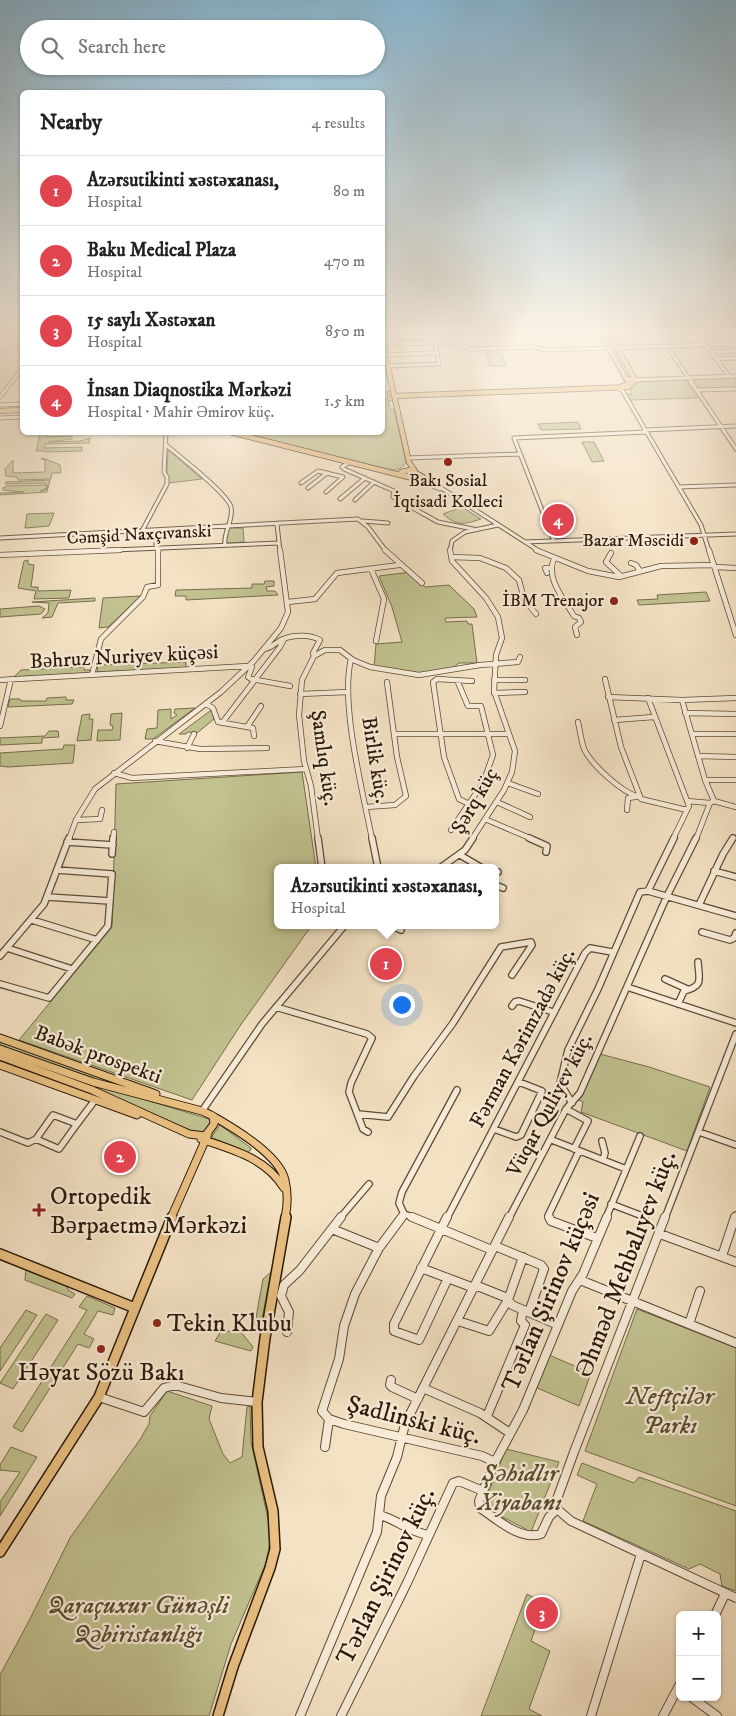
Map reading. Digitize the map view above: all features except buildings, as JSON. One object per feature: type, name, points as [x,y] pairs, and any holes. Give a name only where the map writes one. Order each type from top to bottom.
[{"type":"main road","points":[[399,411],[408,460],[408,466],[403,470]]},
{"type":"main road","points":[[240,435],[345,465],[392,472],[403,470],[416,472],[423,477],[421,479],[412,478],[377,470]]},
{"type":"main road","points":[[408,460],[416,472]]},
{"type":"main road","points":[[403,470],[401,473],[405,476]]},
{"type":"main road","name":"Babək prospekti","points":[[0,1038],[205,1112],[226,1122],[273,1160],[286,1182],[288,1201]]},
{"type":"main road","name":"Babək prospekti","points":[[0,1049],[170,1127]]},
{"type":"main road","name":"Babək prospekti","points":[[0,1056],[185,1105]]},
{"type":"main road","name":"Babək prospekti","points":[[0,1065],[189,1134],[206,1137],[248,1157],[275,1173],[281,1181],[288,1201]]},
{"type":"main road","points":[[0,1552],[98,1397],[206,1137],[215,1121],[213,1116],[205,1112]]},
{"type":"main road","points":[[248,1157],[258,1155],[259,1147]]},
{"type":"main road","points":[[218,1716],[275,1549],[273,1511],[258,1447],[257,1402],[288,1201]]},
{"type":"main road","points":[[0,1254],[135,1308]]},
{"type":"street","points":[[633,411],[705,535],[733,619],[736,635]]},
{"type":"street","points":[[710,411],[736,449]]},
{"type":"street","points":[[0,418],[20,417]]},
{"type":"street","points":[[554,541],[514,438],[736,426]]},
{"type":"street","points":[[142,531],[144,524],[167,484],[167,477],[164,472],[166,435]]},
{"type":"street","points":[[166,445],[225,495],[231,508],[231,523],[224,542],[225,545]]},
{"type":"street","points":[[408,460],[520,454]]},
{"type":"street","points":[[308,488],[345,465],[365,478],[395,492],[394,497],[438,522],[475,530]]},
{"type":"street","points":[[300,483],[318,471],[343,478],[326,492]]},
{"type":"street","points":[[421,475],[539,552],[597,574],[621,576],[667,565],[736,568]]},
{"type":"street","points":[[340,499],[365,478]]},
{"type":"street","points":[[412,478],[451,495]]},
{"type":"street","points":[[355,500],[374,482]]},
{"type":"street","points":[[679,488],[736,485]]},
{"type":"street","points":[[376,489],[380,486]]},
{"type":"street","name":"Cəmşid Naxçıvanski","points":[[0,538],[319,522],[334,519],[388,523]]},
{"type":"street","points":[[363,521],[380,545],[399,565],[409,569],[422,583]]},
{"type":"street","points":[[0,956],[43,907],[76,820],[92,793],[114,773],[206,704],[249,666],[285,623],[288,615],[288,602],[277,524]]},
{"type":"street","points":[[498,525],[475,530],[454,539],[450,546],[450,557],[480,558],[506,568],[518,580],[524,599],[536,614]]},
{"type":"street","points":[[92,675],[102,636],[143,597],[147,587],[158,585],[159,551],[157,548],[157,530]]},
{"type":"street","points":[[524,542],[736,534]]},
{"type":"street","name":"Cəmşid Naxçıvanski","points":[[0,555],[279,543]]},
{"type":"street","points":[[611,553],[606,562],[621,576]]},
{"type":"street","name":"Şərq küç","points":[[446,864],[460,855],[497,802],[508,783],[515,751],[505,727],[503,712],[494,693],[496,655],[502,638],[498,617],[486,598],[450,557]]},
{"type":"street","points":[[554,559],[550,568],[556,584],[574,616],[579,618],[581,622],[576,627],[577,635]]},
{"type":"street","points":[[631,564],[636,565],[640,571]]},
{"type":"street","points":[[288,602],[316,599],[337,573],[399,565]]},
{"type":"street","points":[[547,573],[545,568],[550,568]]},
{"type":"street","points":[[371,569],[384,599],[376,641]]},
{"type":"street","name":"Şamlıq küç.","points":[[264,649],[271,648],[284,639],[298,637],[318,638],[320,640],[304,674],[300,694],[299,724],[306,769],[311,786],[321,864]]},
{"type":"street","points":[[222,723],[280,647],[284,639]]},
{"type":"street","points":[[314,656],[325,650],[337,649],[346,652],[351,658],[370,667],[419,675],[518,662],[520,657]]},
{"type":"street","name":"Birlik küç.","points":[[351,658],[348,664],[348,692],[366,808],[377,864]]},
{"type":"street","points":[[249,666],[252,668],[248,678],[290,686]]},
{"type":"street","name":"Bəhruz Nuriyev küçəsi","points":[[0,680],[249,666]]},
{"type":"street","points":[[0,726],[11,679]]},
{"type":"street","points":[[469,804],[459,799],[444,757],[433,682],[437,679],[472,681]]},
{"type":"street","points":[[605,679],[621,747],[637,797]]},
{"type":"street","points":[[451,830],[483,783],[492,755],[480,706],[468,706],[457,680]]},
{"type":"street","points":[[494,680],[524,680]]},
{"type":"street","points":[[366,808],[395,806],[406,796],[399,766],[387,682]]},
{"type":"street","points":[[300,694],[348,692]]},
{"type":"street","points":[[494,693],[525,692]]},
{"type":"street","points":[[608,697],[682,700],[736,698]]},
{"type":"street","name":"Fərman Kərimzadə küç.","points":[[448,1278],[421,1338],[416,1340],[396,1333],[393,1328],[421,1268],[587,950],[590,948],[612,952],[640,892],[648,891],[689,806],[648,698]]},
{"type":"street","points":[[682,700],[712,802]]},
{"type":"street","points":[[206,704],[213,708],[216,720],[222,723],[254,729],[254,736]]},
{"type":"street","points":[[247,727],[261,706]]},
{"type":"street","points":[[685,713],[736,714]]},
{"type":"street","points":[[614,720],[654,717]]},
{"type":"street","points":[[578,722],[589,758],[618,784],[643,800],[687,810]]},
{"type":"street","points":[[187,748],[194,734]]},
{"type":"street","points":[[395,734],[509,734]]},
{"type":"street","points":[[692,734],[736,734]]},
{"type":"street","points":[[155,742],[187,748],[267,748]]},
{"type":"street","points":[[698,756],[736,757]]},
{"type":"street","points":[[114,773],[132,778],[172,778],[306,769]]},
{"type":"street","points":[[705,780],[736,780]]},
{"type":"street","points":[[508,783],[538,794]]},
{"type":"street","points":[[627,810],[628,798],[637,797]]},
{"type":"street","points":[[687,801],[712,802],[736,807]]},
{"type":"street","points":[[497,802],[530,817]]},
{"type":"street","name":"Vüqar Quliyev küç.","points":[[402,1437],[405,1424],[493,1248],[552,1140],[566,1110],[580,1093],[667,896],[700,833],[712,802]]},
{"type":"street","points":[[76,820],[98,820],[101,818],[102,810]]},
{"type":"street","points":[[485,819],[547,846],[546,852]]},
{"type":"street","points":[[112,854],[114,832]]},
{"type":"street","points":[[699,905],[714,871],[733,838]]},
{"type":"street","points":[[67,842],[113,845]]},
{"type":"street","points":[[460,855],[475,864]]},
{"type":"street","points":[[0,984],[46,998],[51,996],[108,926],[112,873],[57,870]]},
{"type":"street","points":[[714,871],[736,877]]},
{"type":"street","points":[[499,886],[503,888]]},
{"type":"street","points":[[648,891],[736,916]]},
{"type":"street","points":[[48,897],[110,902]]},
{"type":"street","points":[[32,920],[96,940]]},
{"type":"street","points":[[205,1112],[276,1007],[342,929]]},
{"type":"street","points":[[702,932],[730,940],[734,938],[736,933]]},
{"type":"street","points":[[358,1114],[369,1113],[385,1118],[388,1117],[414,1076],[453,1023],[501,947],[531,942],[532,945],[512,975]]},
{"type":"street","points":[[7,948],[72,969]]},
{"type":"street","points":[[572,1103],[560,1083],[563,1065],[568,1050],[598,989],[612,952]]},
{"type":"street","points":[[665,979],[687,989],[696,988],[700,984],[698,962]]},
{"type":"street","points":[[627,988],[736,1023]]},
{"type":"street","points":[[678,1004],[687,989]]},
{"type":"street","points":[[512,1006],[515,1002],[519,1001],[553,1012]]},
{"type":"street","points":[[276,1007],[367,1034],[372,1038],[349,1092],[363,1129],[368,1132]]},
{"type":"street","name":"Əhməd Mehbalıyev küç.","points":[[557,1509],[559,1493],[736,1034]]},
{"type":"street","points":[[494,1129],[516,1137],[521,1135],[542,1091],[519,1082]]},
{"type":"street","points":[[457,1090],[402,1192],[399,1203],[404,1214],[541,1264],[544,1269],[521,1321],[525,1326],[487,1416]]},
{"type":"street","points":[[36,1139],[59,1149],[95,1100]]},
{"type":"street","points":[[566,1110],[588,1121],[548,1219],[597,1238]]},
{"type":"street","points":[[0,1132],[28,1143],[36,1139],[54,1116],[77,1124]]},
{"type":"street","points":[[699,1132],[736,1145]]},
{"type":"street","name":"Tərlan Şirinov küçəsi","points":[[495,1462],[526,1403],[572,1291],[580,1280],[640,1136]]},
{"type":"street","points":[[552,1140],[626,1169]]},
{"type":"street","points":[[602,1141],[605,1153],[603,1160]]},
{"type":"street","points":[[287,1332],[289,1312],[281,1296],[284,1285],[305,1265],[369,1184]]},
{"type":"street","points":[[611,1204],[645,1217]]},
{"type":"street","name":"Şadlinski küç.","points":[[404,1214],[379,1248],[355,1294],[344,1326],[339,1359],[322,1410],[329,1419],[344,1424],[482,1456],[495,1462],[483,1491]]},
{"type":"street","points":[[722,1256],[736,1215]]},
{"type":"street","points":[[332,1229],[379,1248]]},
{"type":"street","points":[[660,1234],[736,1262]]},
{"type":"street","points":[[458,1321],[486,1332],[489,1330],[508,1300],[523,1257]]},
{"type":"street","points":[[421,1268],[501,1295],[512,1305],[558,1325]]},
{"type":"street","points":[[580,1280],[736,1343]]},
{"type":"street","points":[[273,1290],[283,1291]]},
{"type":"street","points":[[688,1324],[700,1291]]},
{"type":"street","points":[[391,1380],[390,1385],[392,1387],[418,1399]]},
{"type":"street","points":[[98,1397],[144,1412],[149,1410],[162,1389],[170,1384],[174,1384],[221,1398],[257,1402]]},
{"type":"street","points":[[423,1388],[499,1422],[510,1433]]},
{"type":"street","points":[[325,1447],[329,1419]]},
{"type":"street","points":[[300,1716],[377,1532],[381,1496],[397,1457],[402,1437]]},
{"type":"street","name":"Tərlan Şirinov küç.","points":[[341,1716],[407,1583],[453,1483],[459,1481],[483,1491]]},
{"type":"street","points":[[483,1491],[479,1501],[480,1508],[520,1533],[532,1538],[541,1534],[550,1515],[557,1509],[571,1521],[736,1598]]},
{"type":"street","points":[[380,1515],[394,1519],[413,1532],[428,1535]]},
{"type":"street","points":[[591,1716],[641,1554]]},
{"type":"street","points":[[717,1611],[725,1594]]},
{"type":"street","points":[[664,1716],[676,1693]]},
{"type":"street","points":[[696,1701],[717,1716]]},
{"type":"green space","points":[[385,411],[394,411],[406,462],[401,468],[390,470],[252,435],[385,435]]},
{"type":"green space","points":[[578,422],[581,429],[541,430],[538,424]]},
{"type":"green space","points":[[40,435],[47,435],[47,437],[72,436],[72,439],[48,442],[80,441],[90,438],[89,443],[45,444],[44,448],[82,447],[82,451],[36,451]]},
{"type":"green space","points":[[582,442],[594,442],[604,461],[592,462]]},
{"type":"green space","points":[[168,450],[202,479],[169,483],[167,471]]},
{"type":"green space","points":[[43,458],[60,465],[61,473],[52,473],[51,479],[18,480],[17,477],[6,476],[5,469],[13,460],[13,473],[45,472],[45,460],[41,459]]},
{"type":"green space","points":[[50,480],[47,492],[0,495],[0,493],[24,492],[3,490],[7,486],[46,485],[47,488],[40,491],[47,489],[48,485],[44,483],[5,484],[6,482]]},
{"type":"green space","points":[[462,507],[481,519],[461,523],[452,521],[443,514]]},
{"type":"green space","points":[[54,513],[49,526],[25,528],[27,514]]},
{"type":"green space","points":[[229,528],[243,528],[244,542],[225,543]]},
{"type":"green space","points":[[28,560],[28,564],[34,565],[31,587],[38,587],[38,591],[71,590],[69,598],[34,599],[36,591],[18,588],[24,561]]},
{"type":"green space","points":[[411,572],[425,587],[449,585],[474,609],[477,617],[445,618],[446,622],[467,621],[468,624],[472,624],[477,663],[459,663],[454,667],[420,673],[374,667],[376,644],[402,642],[392,607],[379,576]]},
{"type":"green space","points":[[265,581],[274,581],[274,586],[266,587],[267,591],[275,591],[278,595],[186,600],[186,596],[175,596],[176,590],[252,588],[252,584],[264,584]]},
{"type":"green space","points":[[706,592],[710,601],[639,605],[637,600],[658,599],[657,595]]},
{"type":"green space","points":[[141,596],[108,627],[99,628],[103,598]]},
{"type":"green space","points":[[95,598],[95,601],[58,603],[52,617],[42,618],[48,613],[49,603],[32,602]]},
{"type":"green space","points":[[39,606],[45,609],[41,614],[0,617],[0,609]]},
{"type":"green space","points":[[186,662],[186,668],[97,672],[98,665]]},
{"type":"green space","points":[[84,667],[84,670],[90,670],[90,673],[14,677],[21,670]]},
{"type":"green space","points":[[66,697],[66,700],[74,700],[72,704],[8,707],[10,699],[46,701],[47,698]]},
{"type":"green space","points":[[195,708],[153,739],[145,739],[147,729],[157,728],[158,710],[171,709],[171,719],[177,715],[174,713],[175,709]]},
{"type":"green space","points":[[212,711],[214,719],[197,733],[179,734]]},
{"type":"green space","points":[[122,713],[120,740],[97,741],[98,730],[112,730],[113,726],[110,725],[111,714]]},
{"type":"green space","points":[[90,714],[89,719],[93,719],[91,740],[77,741],[82,715]]},
{"type":"green space","points":[[49,731],[58,731],[59,737],[42,738],[42,743],[0,745],[0,738],[45,736]]},
{"type":"green space","points":[[64,745],[75,745],[73,763],[0,766],[0,753],[63,749]]},
{"type":"green space","points":[[302,772],[315,864],[274,864],[274,929],[309,929],[240,1026],[192,1100],[19,1040],[112,927],[116,784]]},
{"type":"green space","points":[[0,1042],[135,1090],[50,1064],[0,1045]]},
{"type":"green space","points":[[600,1054],[649,1067],[710,1087],[687,1151],[581,1112],[583,1102],[579,1100]]},
{"type":"green space","points":[[76,1079],[209,1119],[211,1122],[204,1133],[200,1134],[75,1081]]},
{"type":"green space","points":[[220,1125],[251,1148],[251,1150],[248,1152],[213,1138],[212,1136]]},
{"type":"green space","points":[[26,1268],[67,1285],[68,1290],[75,1294],[72,1298],[25,1280]]},
{"type":"green space","points":[[271,1272],[260,1330],[255,1323],[263,1279]]},
{"type":"green space","points":[[87,1296],[115,1308],[113,1315],[98,1311],[84,1334],[94,1339],[89,1348],[78,1344],[22,1432],[13,1427],[87,1310],[79,1307]]},
{"type":"green space","name":"Neftçilər Parkı","points":[[637,1309],[736,1348],[736,1506],[585,1451]]},
{"type":"green space","points":[[26,1310],[37,1315],[0,1371],[0,1348]]},
{"type":"green space","points":[[46,1314],[58,1320],[13,1389],[0,1383]]},
{"type":"green space","points":[[221,1331],[241,1332],[253,1347],[251,1351],[215,1341]]},
{"type":"green space","points":[[549,1355],[591,1373],[579,1406],[535,1387]]},
{"type":"green space","name":"Qaraçuxur Günəşli Qəbiristanlığı","points":[[167,1391],[212,1406],[209,1419],[223,1454],[230,1463],[242,1457],[247,1407],[250,1406],[251,1442],[268,1519],[270,1541],[266,1563],[231,1644],[209,1716],[0,1716],[0,1675],[70,1538],[141,1438],[149,1424],[150,1416]]},
{"type":"green space","points":[[11,1447],[37,1457],[0,1516],[0,1502],[20,1472],[0,1470],[0,1465]]},
{"type":"green space","name":"Şəhidlır Xiyabanı","points":[[506,1449],[559,1462],[531,1532],[484,1507]]},
{"type":"green space","points":[[582,1463],[634,1483],[639,1477],[736,1511],[736,1591],[722,1586],[720,1574],[700,1564],[689,1569],[583,1521],[597,1484],[577,1475]]},
{"type":"green space","points":[[527,1594],[538,1600],[531,1621],[537,1624],[531,1641],[550,1651],[529,1709],[542,1716],[481,1716]]},
{"type":"place","name":"Bakı Sosial İqtisadi Kolleci","points":[[448,462]]},
{"type":"place","name":"İnsan Diaqnostika Mərkəzi","points":[[558,520]]},
{"type":"place","name":"Bazar Məscidi","points":[[694,541]]},
{"type":"place","name":"İBM Trenajor","points":[[614,601]]},
{"type":"place","name":"Azərsutikinti xəstəxanası,","points":[[386,964]]},
{"type":"place","name":"Baku Medical Plaza","points":[[120,1157]]},
{"type":"place","name":"Ortopedik Bərpaetmə Mərkəzi","points":[[39,1210]]},
{"type":"place","name":"Tekin Klubu","points":[[157,1323]]},
{"type":"place","name":"Həyat Sözü Bakı","points":[[101,1349]]},
{"type":"place","name":"15 saylı Xəstəxan","points":[[542,1613]]}]
